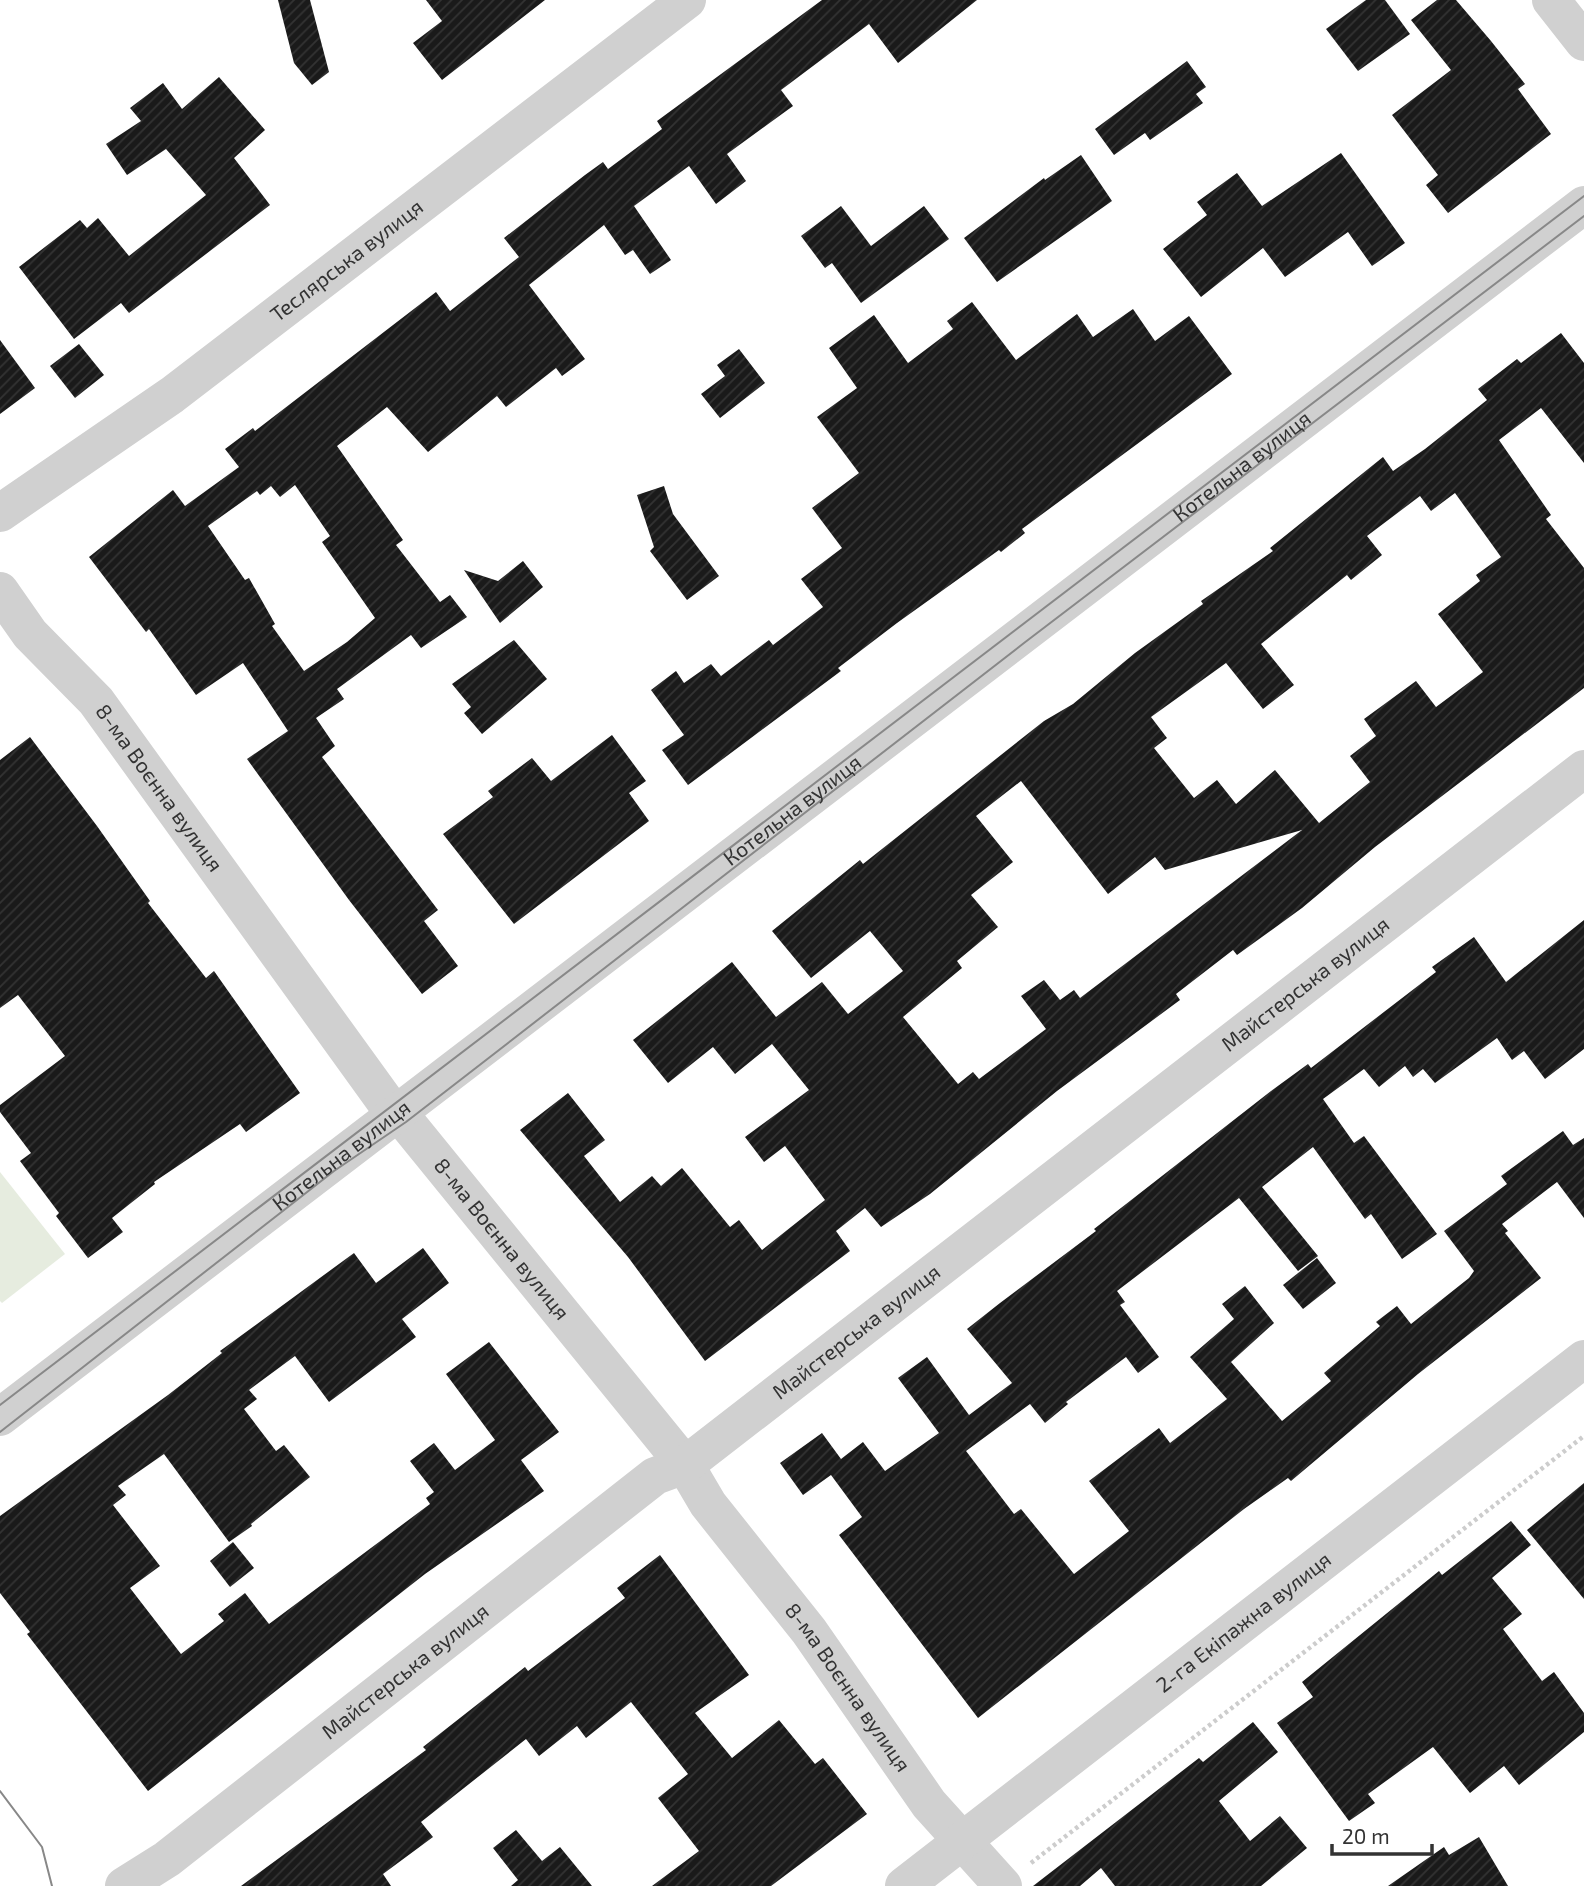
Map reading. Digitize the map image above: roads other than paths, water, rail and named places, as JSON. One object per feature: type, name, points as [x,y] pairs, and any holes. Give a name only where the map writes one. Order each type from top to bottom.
[{"type":"street","name":"Теслярська вулиця","points":[[0,513],[172,395],[687,0]]},
{"type":"street","points":[[1551,0],[1584,42]]},
{"type":"street","name":"Котельна вулиця","points":[[0,1417],[1584,205]]},
{"type":"street","name":"8-ма Воєнна вулиця","points":[[0,592],[30,634],[96,701],[396,1114],[685,1465],[708,1504],[809,1631],[929,1804],[1003,1886]]},
{"type":"street","name":"Майстерська вулиця","points":[[124,1886],[167,1859],[655,1476],[685,1465],[1584,769]]},
{"type":"street","name":"2-га Екіпажна вулиця","points":[[904,1886],[1584,1359]]},
{"type":"tram line","points":[[0,1405],[1584,196]]},
{"type":"tram line","points":[[0,1432],[334,1171],[406,1122],[1024,643],[1584,216]]},
{"type":"tram line","points":[[0,1791],[42,1847],[52,1886]]}]
